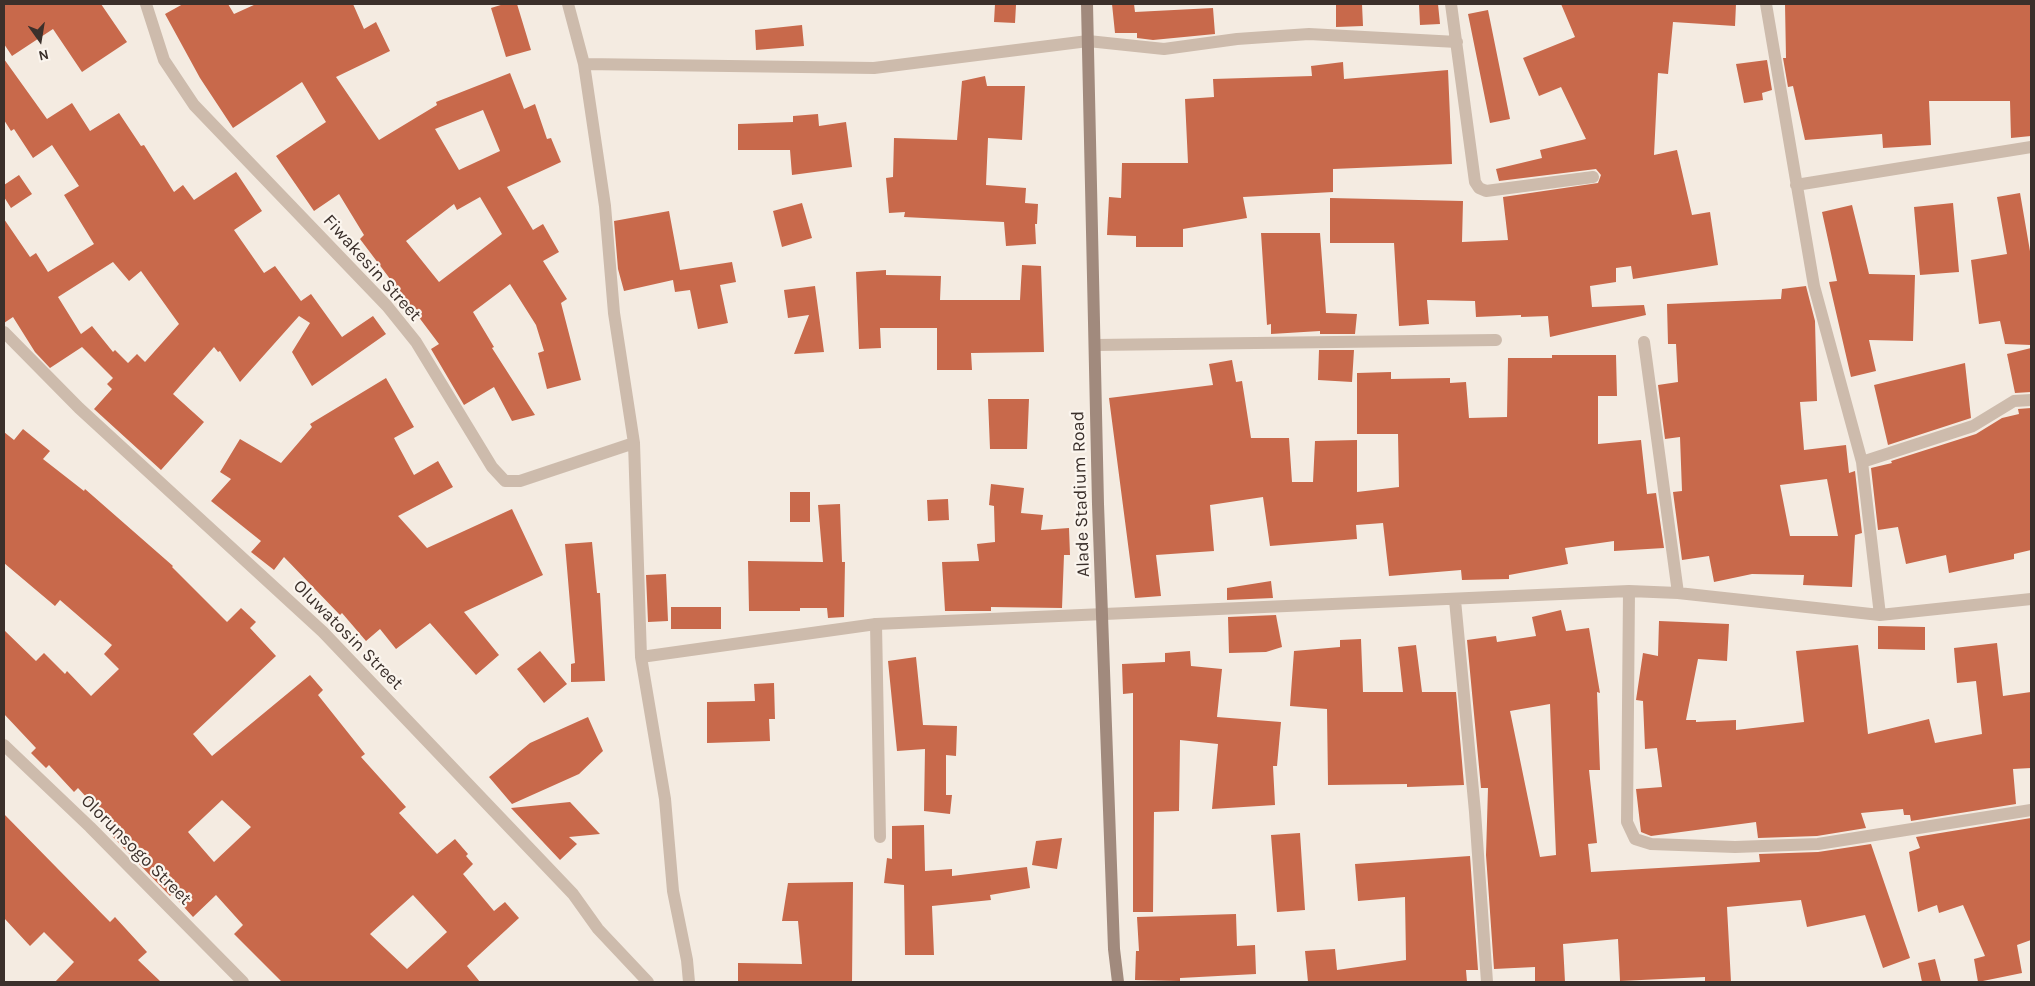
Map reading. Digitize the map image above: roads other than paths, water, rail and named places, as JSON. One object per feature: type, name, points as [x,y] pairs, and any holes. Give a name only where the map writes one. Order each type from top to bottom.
[{"type":"street","name":"Fiwakesin Street","points":[[146,4],[164,60],[194,106],[388,306],[416,342],[492,466],[505,481],[520,480],[634,444]]},
{"type":"street","points":[[568,4],[584,64],[605,206],[614,313],[634,444],[641,657],[665,799],[673,891],[687,960],[689,982]]},
{"type":"street","name":"Alade Stadium Road","points":[[1087,4],[1098,504],[1114,949],[1118,982]]},
{"type":"street","points":[[1451,4],[1475,182],[1479,188],[1486,191],[1593,177]]},
{"type":"street","points":[[1766,4],[1814,286],[1862,462],[1880,615]]},
{"type":"street","points":[[584,64],[874,68],[1088,41],[1164,49],[1237,39],[1309,34],[1457,42]]},
{"type":"street","points":[[1796,185],[2031,147]]},
{"type":"street","name":"Oluwatosin Street","points":[[4,332],[79,408],[323,632],[573,894],[598,928],[648,982]]},
{"type":"street","points":[[1095,345],[1496,340]]},
{"type":"street","points":[[1644,342],[1678,593]]},
{"type":"street","points":[[1862,462],[1973,426],[2014,401],[2031,400]]},
{"type":"street","points":[[641,657],[876,624],[1103,613],[1455,600],[1629,590],[1678,593],[1880,615],[2031,599]]},
{"type":"street","points":[[1629,590],[1627,822],[1635,839],[1660,845],[1735,847],[1818,844],[2031,810]]},
{"type":"street","points":[[1455,600],[1475,812],[1487,982]]},
{"type":"street","points":[[876,624],[880,837]]},
{"type":"street","name":"Olorunsogo Street","points":[[4,744],[90,827],[243,982]]}]
